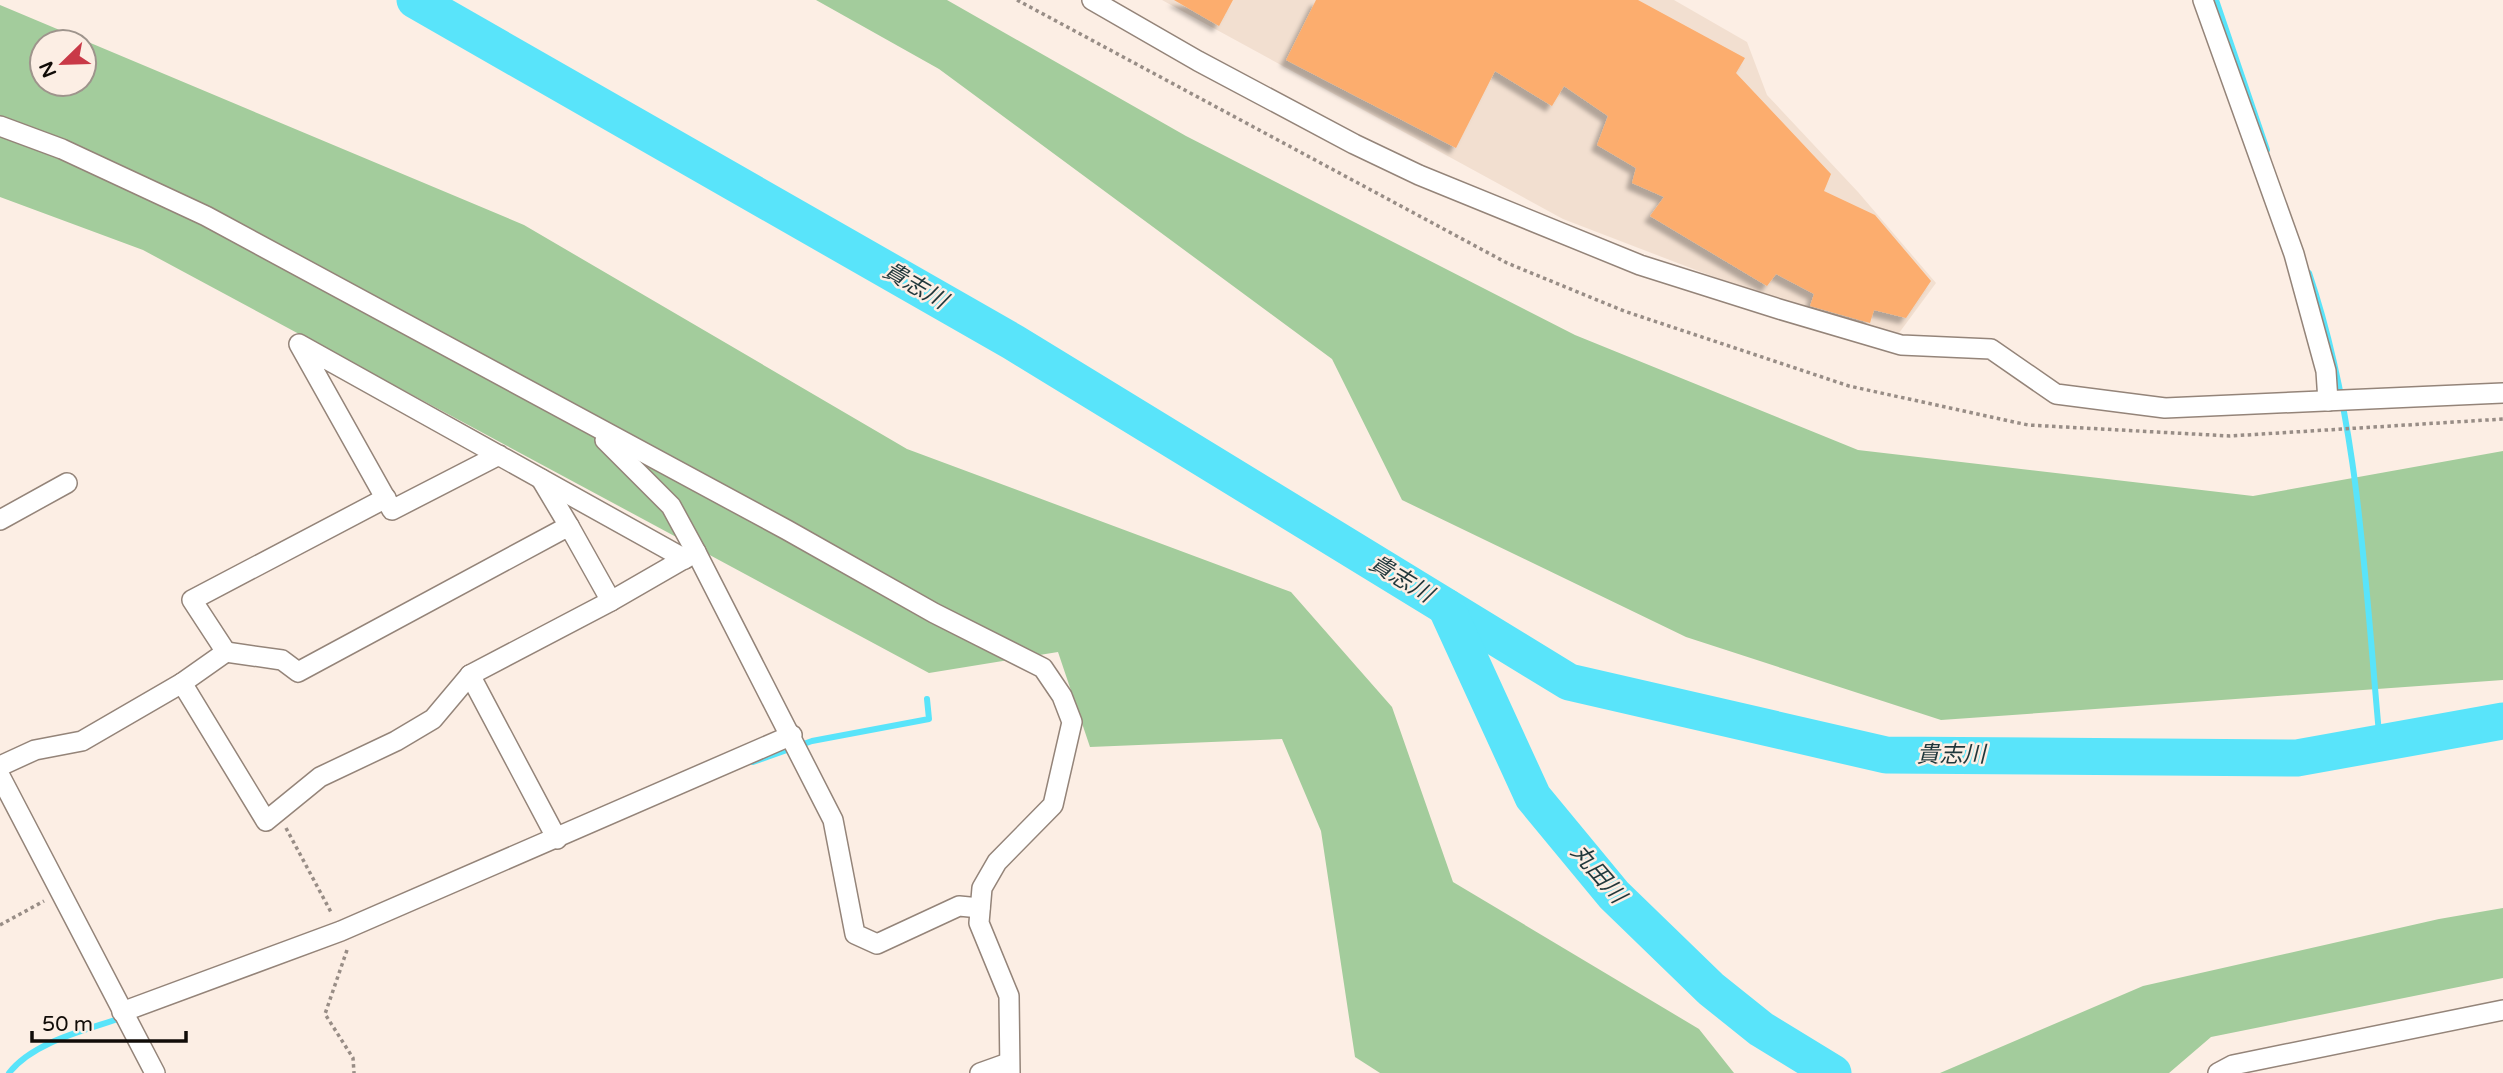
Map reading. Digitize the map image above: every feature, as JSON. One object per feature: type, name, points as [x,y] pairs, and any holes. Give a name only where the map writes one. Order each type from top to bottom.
[{"type":"street","points":[[1092,0],[1353,145],[1419,175],[1640,265],[1901,345],[1991,349],[2056,394],[2165,408],[2503,393]]},
{"type":"street","points":[[2203,0],[2294,254],[2326,371],[2328,401]]},
{"type":"street","points":[[0,126],[62,149],[206,216],[787,530],[934,613],[1043,668],[1062,696],[1072,722],[1053,805],[997,862],[982,888],[979,923],[1009,996],[1009,1068],[980,1073]]},
{"type":"street","points":[[499,455],[392,510],[299,344],[541,478],[691,555]]},
{"type":"street","points":[[598,430],[607,443],[671,506],[691,555],[792,735],[833,820],[855,934],[877,944],[959,906],[980,908]]},
{"type":"street","points":[[541,478],[611,601]]},
{"type":"street","points":[[0,520],[67,483]]},
{"type":"street","points":[[226,652],[192,600],[386,498]]},
{"type":"street","points":[[0,766],[35,750],[82,741],[182,683],[226,652],[282,660],[298,672],[569,526]]},
{"type":"street","points":[[182,683],[266,821],[320,777],[396,741],[433,719],[470,675],[611,601],[691,555]]},
{"type":"street","points":[[470,675],[558,839]]},
{"type":"street","points":[[122,1012],[341,931],[558,839],[792,735]]},
{"type":"street","points":[[0,776],[59,894],[155,1073]]},
{"type":"street","points":[[2218,1073],[2232,1065],[2503,1010]]},
{"type":"path","points":[[0,925],[59,894]]},
{"type":"shaded area","points":[[1162,0],[1674,0],[1747,42],[1767,95],[1858,192],[1936,283],[1899,333],[1875,331],[1800,310],[1563,219]]},
{"type":"green space","points":[[816,0],[947,0],[1186,136],[1575,335],[1858,450],[2253,496],[2503,451],[2503,680],[1941,720],[1686,637],[1402,500],[1332,359],[939,69]]},
{"type":"green space","points":[[0,5],[55,28],[28,28],[28,98],[98,98],[98,46],[524,225],[907,449],[1291,592],[1392,707],[1453,882],[1699,1029],[1734,1073],[1380,1073],[1355,1057],[1321,831],[1282,739],[1090,747],[1058,652],[929,673],[143,250],[0,197]]},
{"type":"green space","points":[[2503,908],[2503,978],[2211,1037],[2169,1073],[1940,1073],[2143,986],[2439,919]]},
{"type":"building","points":[[1174,0],[1233,0],[1219,26]]},
{"type":"building","points":[[1316,0],[1638,0],[1745,58],[1736,73],[1831,174],[1824,191],[1875,215],[1931,281],[1906,318],[1874,310],[1870,323],[1810,306],[1814,294],[1776,274],[1767,286],[1650,216],[1664,197],[1632,183],[1636,168],[1597,145],[1608,116],[1564,86],[1552,106],[1495,71],[1456,148],[1286,60]]},
{"type":"waterway","name":"貴志川","points":[[415,0],[1013,342],[1569,682],[1886,755],[2297,758],[2503,721]]},
{"type":"waterway","points":[[2216,0],[2267,150]]},
{"type":"waterway","points":[[2309,273],[2340,388],[2350,447],[2380,744]]},
{"type":"waterway","name":"丸田川","points":[[1446,607],[1533,797],[1614,895],[1711,989],[1761,1029],[1833,1073]]},
{"type":"waterway","points":[[753,762],[812,741],[929,719],[927,699]]},
{"type":"waterway","points":[[9,1073],[32,1053],[47,1045],[124,1017]]}]
